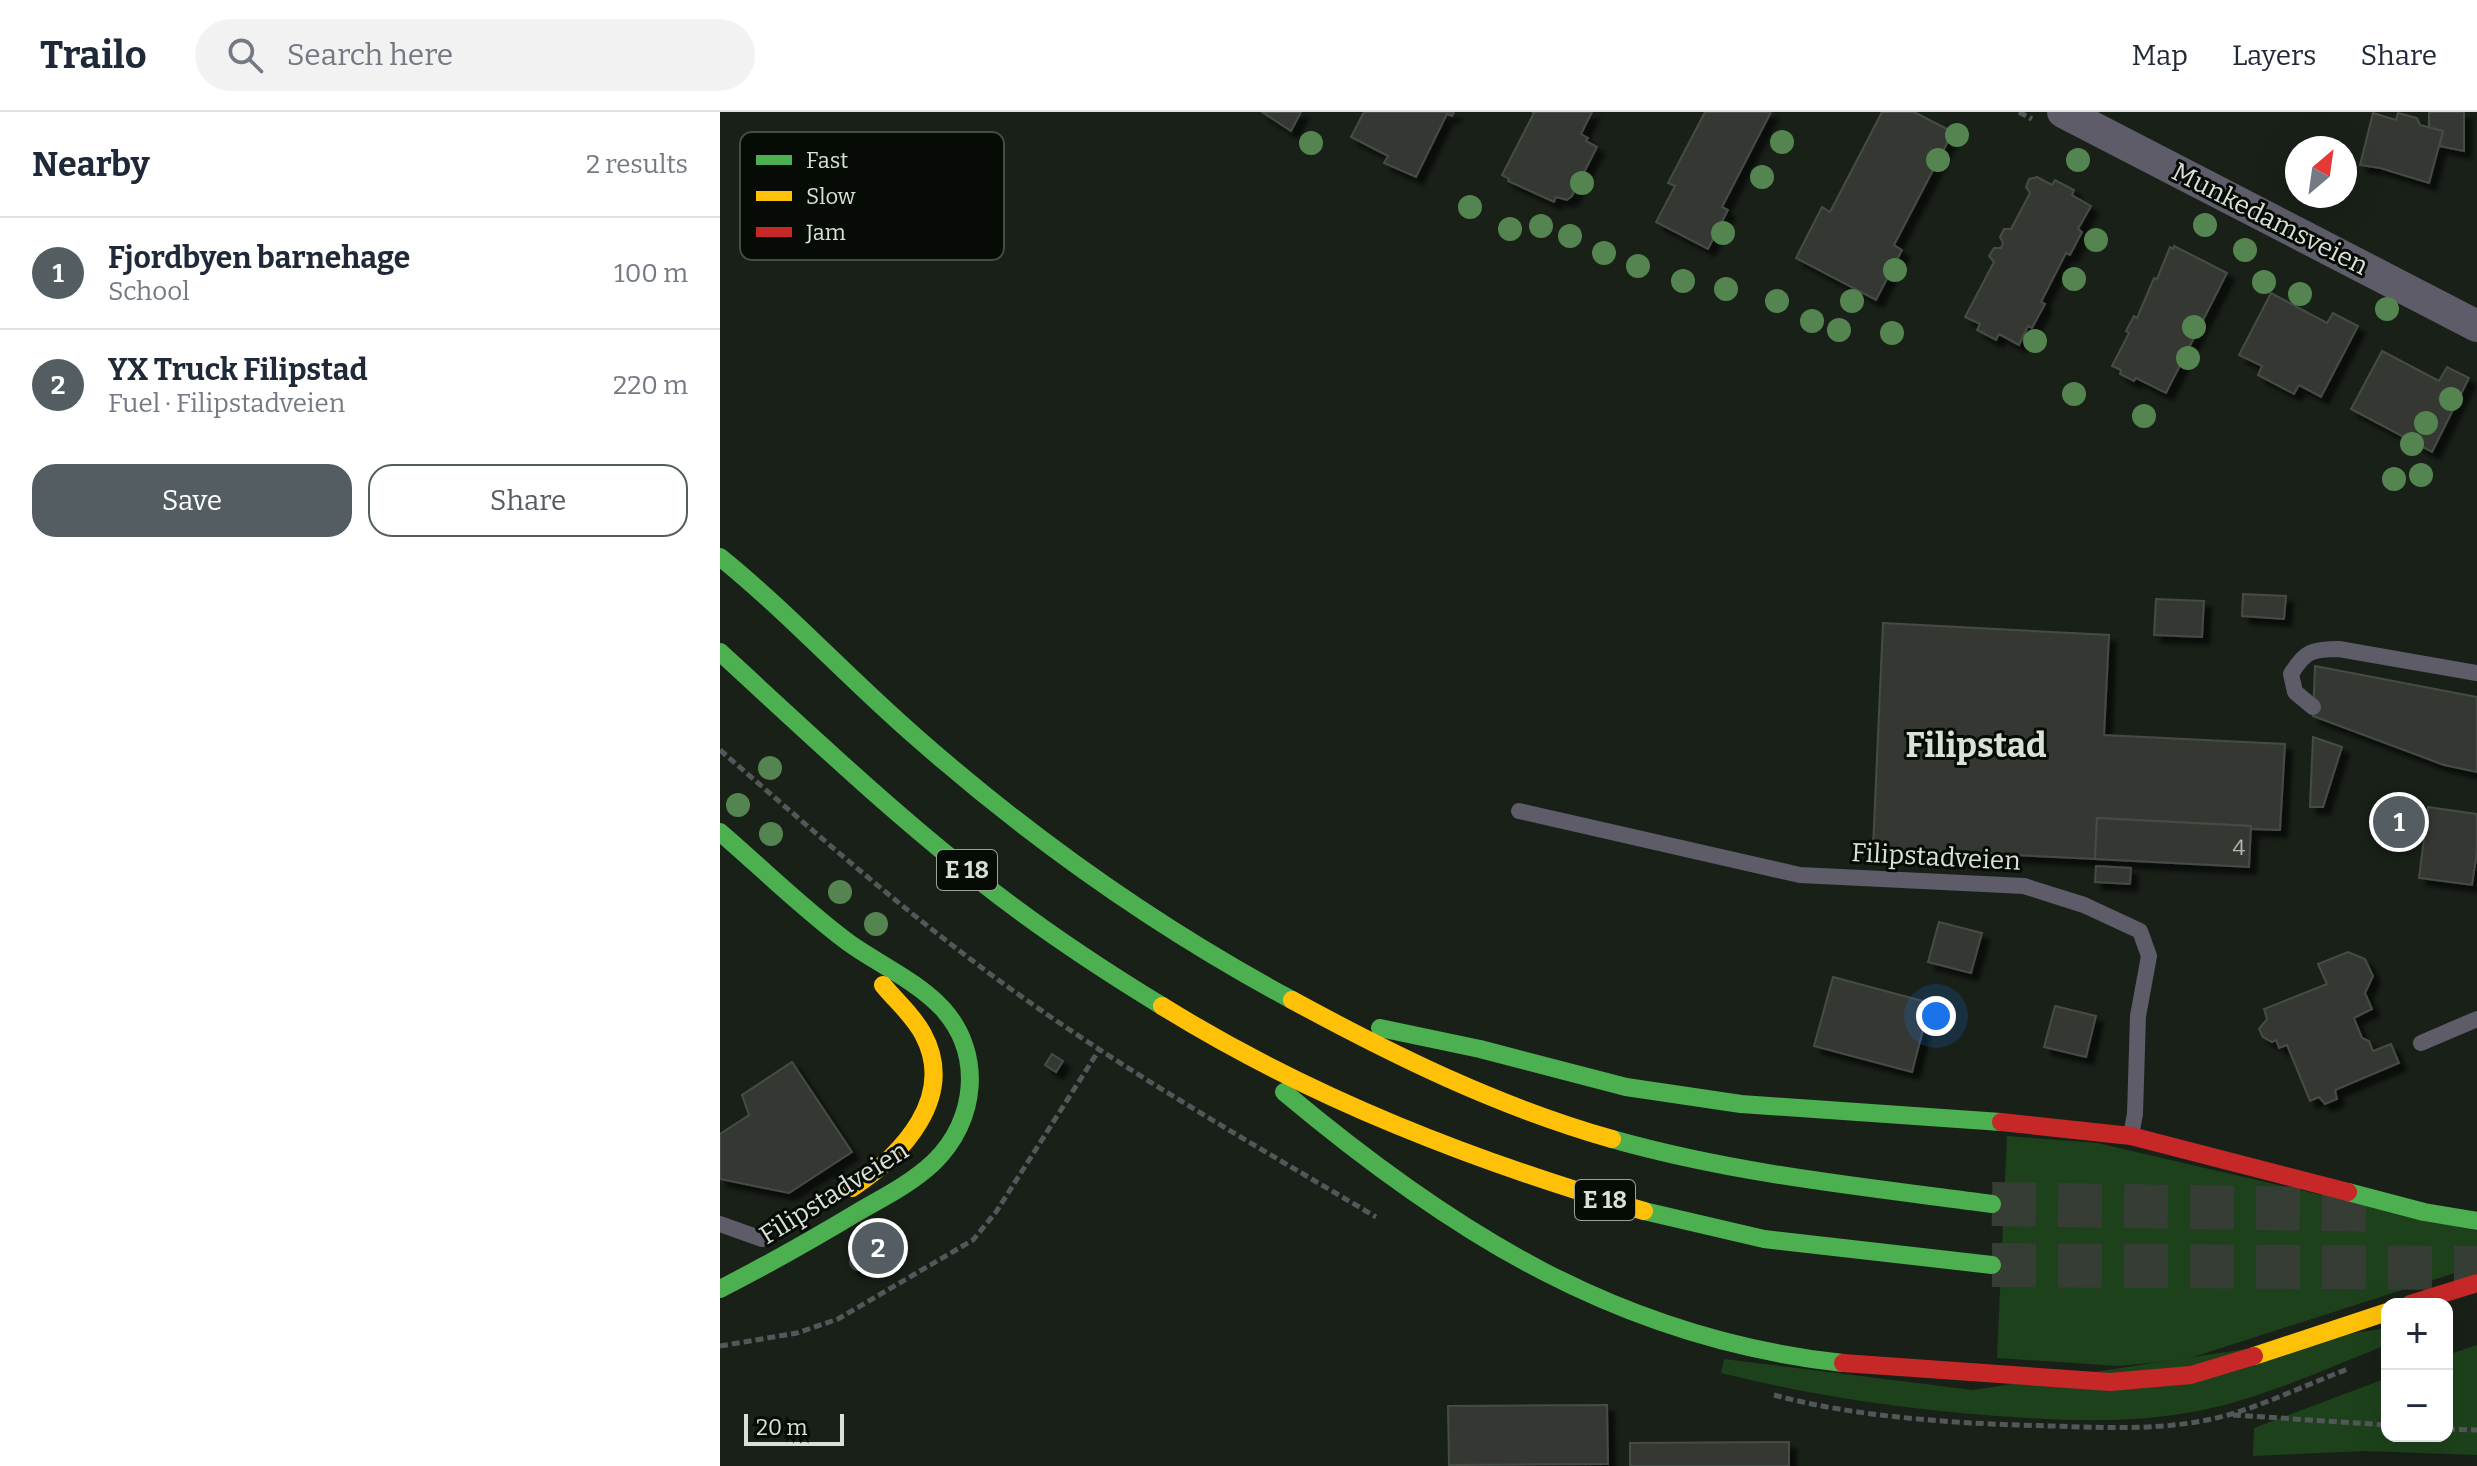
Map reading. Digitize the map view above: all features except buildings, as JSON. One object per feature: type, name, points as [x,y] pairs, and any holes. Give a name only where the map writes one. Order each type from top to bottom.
[{"type":"main road","points":[[720,544],[752,583]]},
{"type":"main road","name":"E 18","points":[[720,557],[966,780],[1067,859],[1177,936],[1319,1016],[1469,1091],[1565,1126],[1663,1152],[1771,1175],[1992,1204]]},
{"type":"main road","name":"E 18","points":[[720,652],[934,845],[1014,908],[1111,976],[1240,1053],[1346,1105],[1512,1172],[1587,1195],[1758,1238],[1992,1265]]},
{"type":"main road","name":"Filipstadveien","points":[[720,832],[848,943],[925,994],[951,1017],[967,1044],[972,1073],[968,1105],[956,1133],[941,1155],[912,1179],[765,1266],[720,1289]]},
{"type":"main road","name":"Filipstadveien","points":[[840,1195],[890,1159],[912,1134],[924,1115],[932,1093],[933,1075],[932,1056],[923,1034],[848,943]]},
{"type":"main road","points":[[1319,1016],[1480,1049],[1626,1087],[1741,1104],[2008,1122],[2131,1136],[2424,1212],[2477,1221]]},
{"type":"main road","points":[[1240,1053],[1336,1136],[1416,1198],[1524,1260],[1621,1308],[1695,1335],[1742,1347],[1870,1366],[2083,1381],[2128,1381],[2192,1375],[2381,1314]]},
{"type":"main road","name":"Filipstadveien","points":[[734,1254],[781,1229]]},
{"type":"main road","points":[[2429,1298],[2477,1283]]},
{"type":"street","name":"Munkedamsveien","points":[[2063,112],[2477,326]]},
{"type":"lane","points":[[2313,707],[2295,692],[2291,674],[2300,658],[2317,649],[2339,649],[2477,673]]},
{"type":"lane","name":"Filipstadveien","points":[[1519,811],[1800,875],[2024,886],[2084,905],[2140,931],[2149,956],[2138,1016],[2135,1114],[2131,1136]]},
{"type":"lane","points":[[2421,1043],[2477,1019]]},
{"type":"lane","points":[[720,1224],[762,1239]]},
{"type":"path","points":[[720,1346],[797,1333],[827,1323],[973,1240],[996,1212],[1099,1050]]},
{"type":"path","points":[[2228,1415],[2381,1425]]},
{"type":"path","points":[[2453,1429],[2477,1430]]},
{"type":"green space","points":[[2007,1136],[2097,1143],[2477,1231],[2477,1266],[2187,1359],[2119,1366],[1997,1358]]},
{"type":"green space","points":[[2381,1329],[2381,1347],[2273,1390],[2203,1410],[2152,1418],[2049,1419],[1927,1410],[1824,1395],[1721,1373],[1724,1359],[1973,1390]]},
{"type":"green space","points":[[2477,1345],[2477,1455],[2365,1451],[2253,1456],[2254,1428],[2381,1380],[2381,1442],[2453,1442],[2453,1353]]},
{"type":"tunnel","points":[[1992,1204],[2383,1210]]},
{"type":"tunnel","points":[[1992,1265],[2477,1268]]},
{"type":"traffic: fast","points":[[720,557],[891,715],[960,775],[1050,846],[1144,912],[1292,1000]]},
{"type":"traffic: fast","points":[[720,652],[878,796],[976,878],[1067,945],[1162,1006]]},
{"type":"traffic: fast","points":[[720,832],[832,930],[910,982],[943,1009],[965,1046],[970,1087],[959,1127],[948,1145],[925,1170],[790,1252],[720,1289]]},
{"type":"traffic: fast","points":[[1380,1028],[1480,1049],[1626,1087],[1741,1104],[2001,1122]]},
{"type":"traffic: fast","points":[[1284,1092],[1411,1190],[1476,1233],[1543,1271],[1613,1304],[1686,1330],[1762,1350],[1843,1363]]},
{"type":"traffic: fast","points":[[1612,1139],[1705,1162],[1992,1204]]},
{"type":"traffic: fast","points":[[2348,1192],[2424,1212],[2477,1221]]},
{"type":"traffic: fast","points":[[1644,1211],[1764,1239],[1992,1265]]},
{"type":"traffic: slow","points":[[852,1188],[889,1159],[905,1141],[929,1102],[933,1080],[932,1057],[923,1034],[883,985]]},
{"type":"traffic: slow","points":[[1292,1000],[1370,1041],[1488,1096],[1612,1139]]},
{"type":"traffic: slow","points":[[1162,1006],[1277,1070],[1396,1125],[1519,1171],[1644,1211]]},
{"type":"traffic: slow","points":[[2254,1356],[2381,1314]]},
{"type":"traffic: jam","points":[[2001,1122],[2131,1136],[2348,1192]]},
{"type":"traffic: jam","points":[[2429,1298],[2477,1283]]},
{"type":"traffic: jam","points":[[1843,1363],[2110,1382],[2191,1375],[2254,1356]]},
{"type":"place","name":"Fjordbyen barnehage","points":[[2399,822]]},
{"type":"place","name":"YX Truck Filipstad","points":[[878,1248]]},
{"type":"district","name":"Filipstad","points":[[1976,745]]}]
